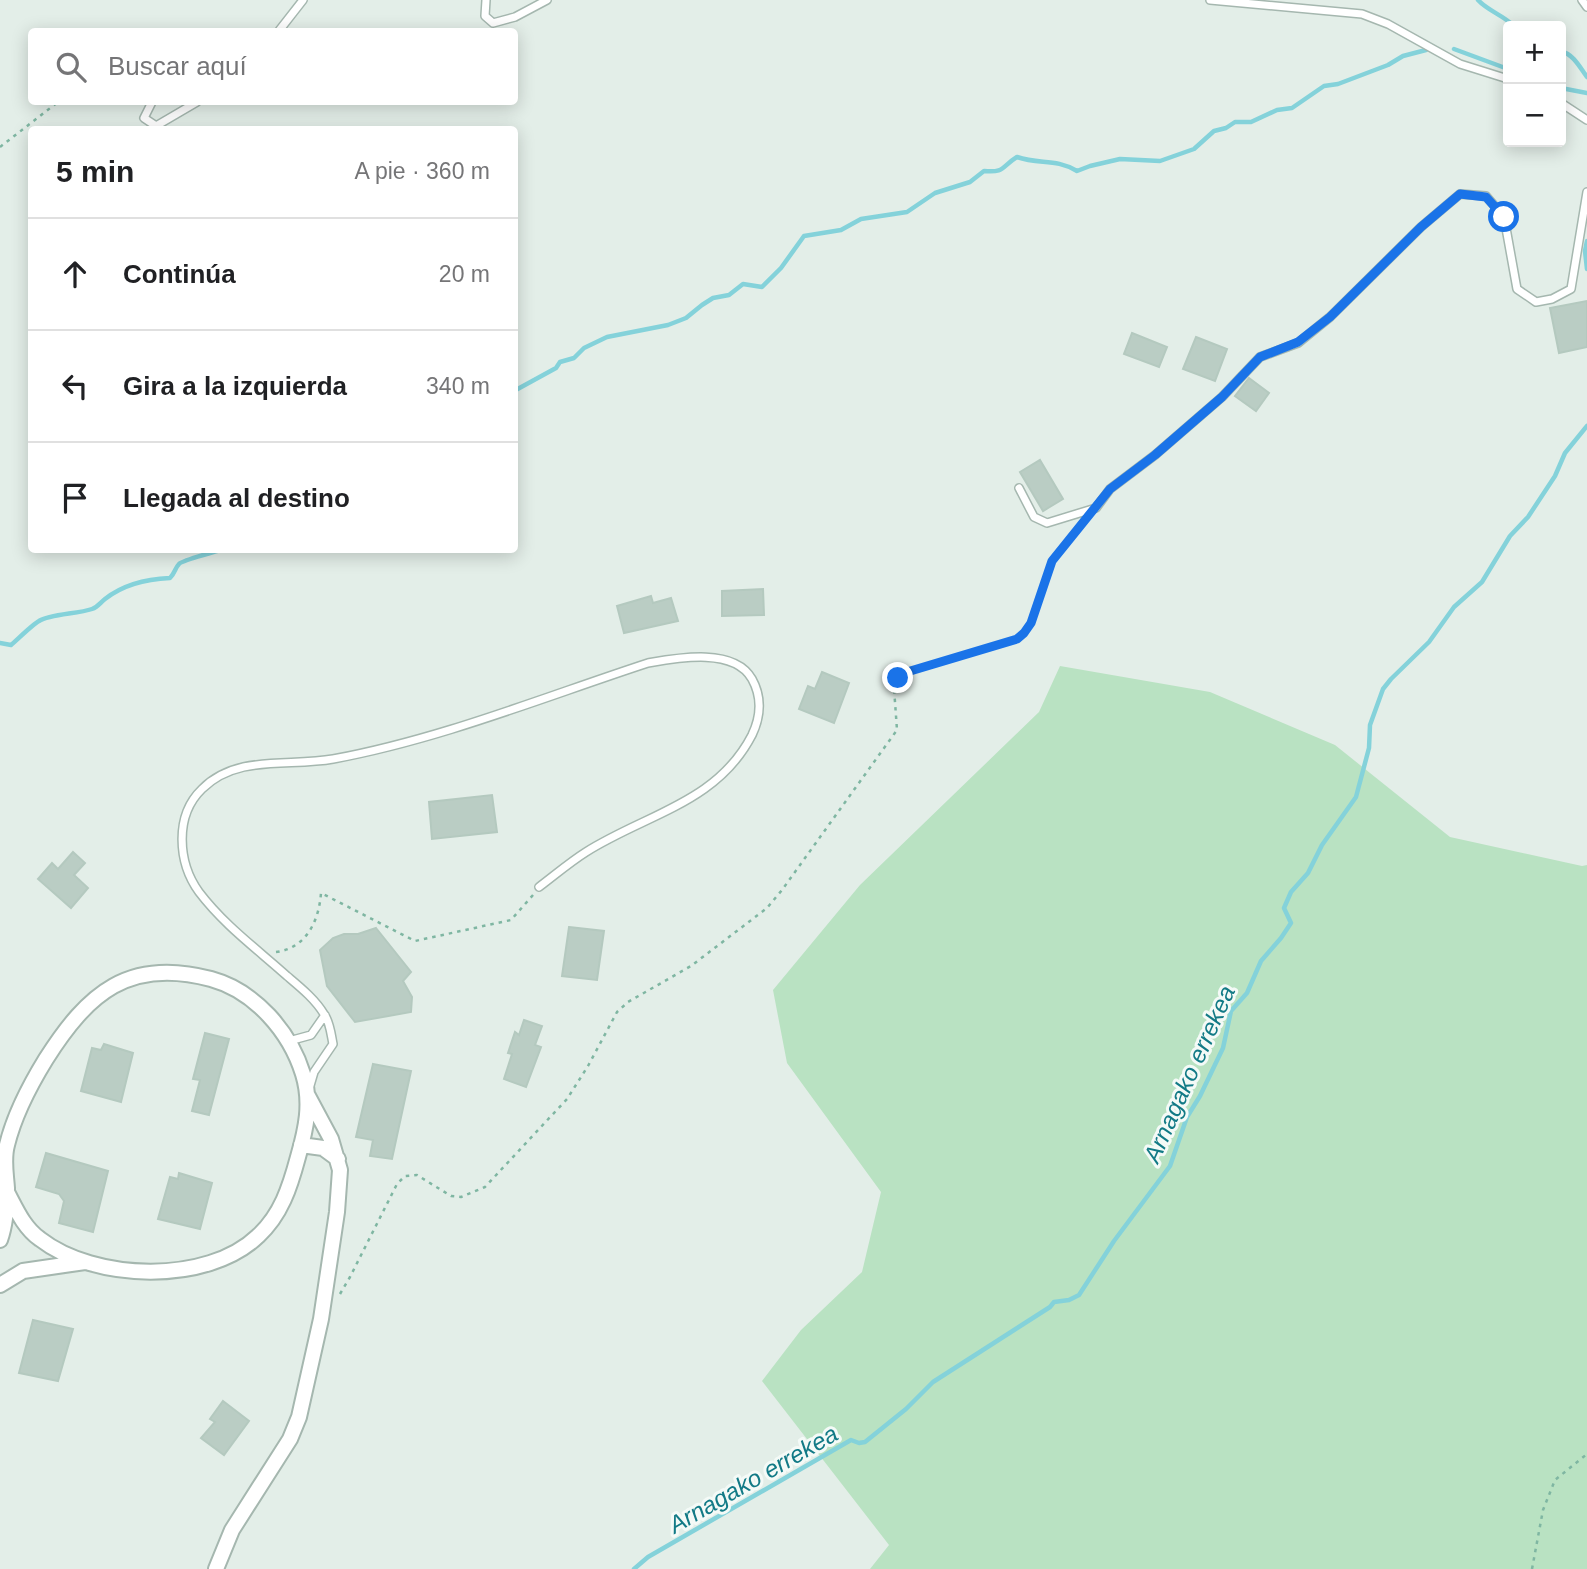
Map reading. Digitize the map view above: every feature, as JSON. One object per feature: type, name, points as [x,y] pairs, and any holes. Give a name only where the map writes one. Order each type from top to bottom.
[{"type":"street","points":[[0,1240],[5,1225],[6,1147],[29,1090],[74,1018],[88,1003],[109,988],[142,975],[160,973],[178,973],[216,980],[261,1008],[289,1041],[304,1076],[308,1120],[286,1197],[278,1212],[257,1237],[243,1248],[215,1262],[184,1271],[121,1269],[58,1251],[38,1238],[21,1219],[7,1192]]},
{"type":"street","points":[[216,1569],[232,1530],[290,1439],[299,1417],[321,1319],[340,1181],[338,1159],[331,1139],[307,1095]]},
{"type":"street","points":[[302,1144],[323,1148],[338,1159]]},
{"type":"street","points":[[0,1285],[23,1271],[88,1261]]},
{"type":"lane","points":[[281,28],[303,0]]},
{"type":"lane","points":[[486,0],[485,16],[493,23],[515,17],[547,0]]},
{"type":"lane","points":[[1210,0],[1362,14],[1388,24],[1460,64],[1503,77]]},
{"type":"lane","points":[[1582,0],[1587,7]]},
{"type":"lane","points":[[150,105],[144,118],[156,126],[192,105]]},
{"type":"lane","points":[[1566,106],[1587,120]]},
{"type":"lane","points":[[1019,488],[1034,517],[1047,523],[1096,508],[1110,489],[1155,455],[1222,397],[1260,357],[1298,342],[1330,317],[1421,227],[1460,194],[1486,197],[1504,217],[1517,289],[1536,302],[1552,299],[1571,289],[1587,192]]},
{"type":"lane","points":[[307,1095],[314,1072],[332,1044],[325,1015],[308,995],[219,917],[197,889],[183,861],[182,834],[187,812],[201,789],[223,775],[248,765],[330,760],[400,745],[648,663],[682,657],[709,657],[738,664],[751,677],[760,698],[759,708],[756,726],[745,749],[723,776],[694,797],[587,852],[539,887]]},
{"type":"lane","points":[[289,1041],[311,1035],[325,1015]]},
{"type":"path","points":[[0,147],[54,105]]},
{"type":"path","points":[[338,1296],[351,1277],[397,1184],[405,1176],[417,1175],[451,1196],[461,1197],[485,1187],[567,1099],[617,1012],[628,1002],[691,966],[767,908],[897,730],[894,688],[898,678],[907,672],[1017,639],[1024,633],[1031,623],[1052,561],[1096,508]]},
{"type":"path","points":[[263,954],[283,951],[301,942],[319,915],[321,893],[415,941],[511,920],[539,887]]},
{"type":"path","points":[[1532,1569],[1543,1510],[1555,1480],[1587,1454]]},
{"type":"green space","points":[[1060,666],[1210,692],[1335,745],[1450,837],[1587,865],[1587,1569],[870,1569],[889,1545],[762,1381],[801,1330],[862,1272],[881,1192],[787,1063],[773,990],[860,885],[1039,712]]},
{"type":"building","points":[[1587,301],[1587,347],[1559,353],[1550,308]]},
{"type":"building","points":[[1132,333],[1167,347],[1159,367],[1124,354]]},
{"type":"building","points":[[1196,337],[1227,349],[1215,381],[1183,369]]},
{"type":"building","points":[[1249,378],[1269,393],[1256,411],[1235,396]]},
{"type":"building","points":[[1040,460],[1063,499],[1043,511],[1020,472]]},
{"type":"building","points":[[763,589],[764,615],[722,616],[722,591]]},
{"type":"building","points":[[651,596],[653,603],[671,598],[678,621],[624,633],[617,606]]},
{"type":"building","points":[[822,672],[849,683],[834,723],[799,709],[808,686],[815,689]]},
{"type":"building","points":[[492,795],[497,832],[432,839],[429,802]]},
{"type":"building","points":[[73,852],[85,863],[74,875],[88,888],[71,908],[38,879],[52,863],[58,869]]},
{"type":"building","points":[[569,927],[604,931],[597,980],[562,976]]},
{"type":"building","points":[[376,928],[411,972],[403,981],[412,997],[411,1012],[355,1022],[327,986],[320,950],[333,938]]},
{"type":"building","points":[[524,1020],[542,1026],[535,1045],[541,1047],[526,1087],[504,1079],[515,1032],[519,1035]]},
{"type":"building","points":[[205,1033],[229,1039],[209,1115],[192,1111],[200,1080],[193,1079]]},
{"type":"building","points":[[104,1044],[133,1053],[121,1102],[81,1091],[92,1048],[101,1050]]},
{"type":"building","points":[[373,1064],[411,1071],[392,1159],[370,1156],[373,1140],[356,1137]]},
{"type":"building","points":[[46,1153],[108,1171],[93,1232],[59,1223],[64,1201],[59,1194],[36,1187]]},
{"type":"building","points":[[179,1173],[212,1183],[200,1229],[158,1219],[170,1177],[178,1179]]},
{"type":"building","points":[[33,1320],[73,1329],[58,1381],[19,1373]]},
{"type":"building","points":[[223,1401],[249,1421],[224,1455],[201,1438],[215,1422],[210,1419]]},
{"type":"waterway","points":[[1478,0],[1508,21]]},
{"type":"waterway","points":[[1454,49],[1503,67]]},
{"type":"waterway","points":[[518,389],[607,337],[668,325],[686,318],[713,298],[729,295],[743,284],[762,287],[781,268],[804,236],[841,230],[861,219],[907,212],[935,193],[970,182],[984,171],[999,170],[1017,157],[1062,164],[1077,171],[1120,159],[1160,161],[1194,149],[1214,131],[1235,122],[1251,122],[1277,110],[1292,108],[1324,86],[1338,84],[1388,65],[1403,56],[1426,50]]},
{"type":"waterway","points":[[1566,53],[1587,77]]},
{"type":"waterway","points":[[1566,89],[1587,93]]},
{"type":"waterway","name":"Arnagako errekea","points":[[1587,241],[1587,269]]},
{"type":"waterway","name":"Arnagako errekea","points":[[634,1569],[648,1557],[851,1440],[865,1442],[906,1409],[933,1382],[1054,1302],[1069,1300],[1079,1295],[1114,1241],[1170,1166],[1187,1117],[1223,1048],[1231,1011],[1247,993],[1261,961],[1291,923],[1284,908],[1291,892],[1308,873],[1322,845],[1356,797],[1369,748],[1370,725],[1383,689],[1429,642],[1454,607],[1482,582],[1510,536],[1528,517],[1555,476],[1565,453],[1587,426]]},
{"type":"waterway","points":[[0,643],[11,645],[44,619],[92,609],[128,586],[170,578],[181,563],[211,553]]},
{"type":"route","points":[[898,678],[907,672],[1017,639],[1024,633],[1031,623],[1052,561],[1110,489],[1155,455],[1222,397],[1260,357],[1298,342],[1330,317],[1421,227],[1460,194],[1486,197],[1504,217]]}]
